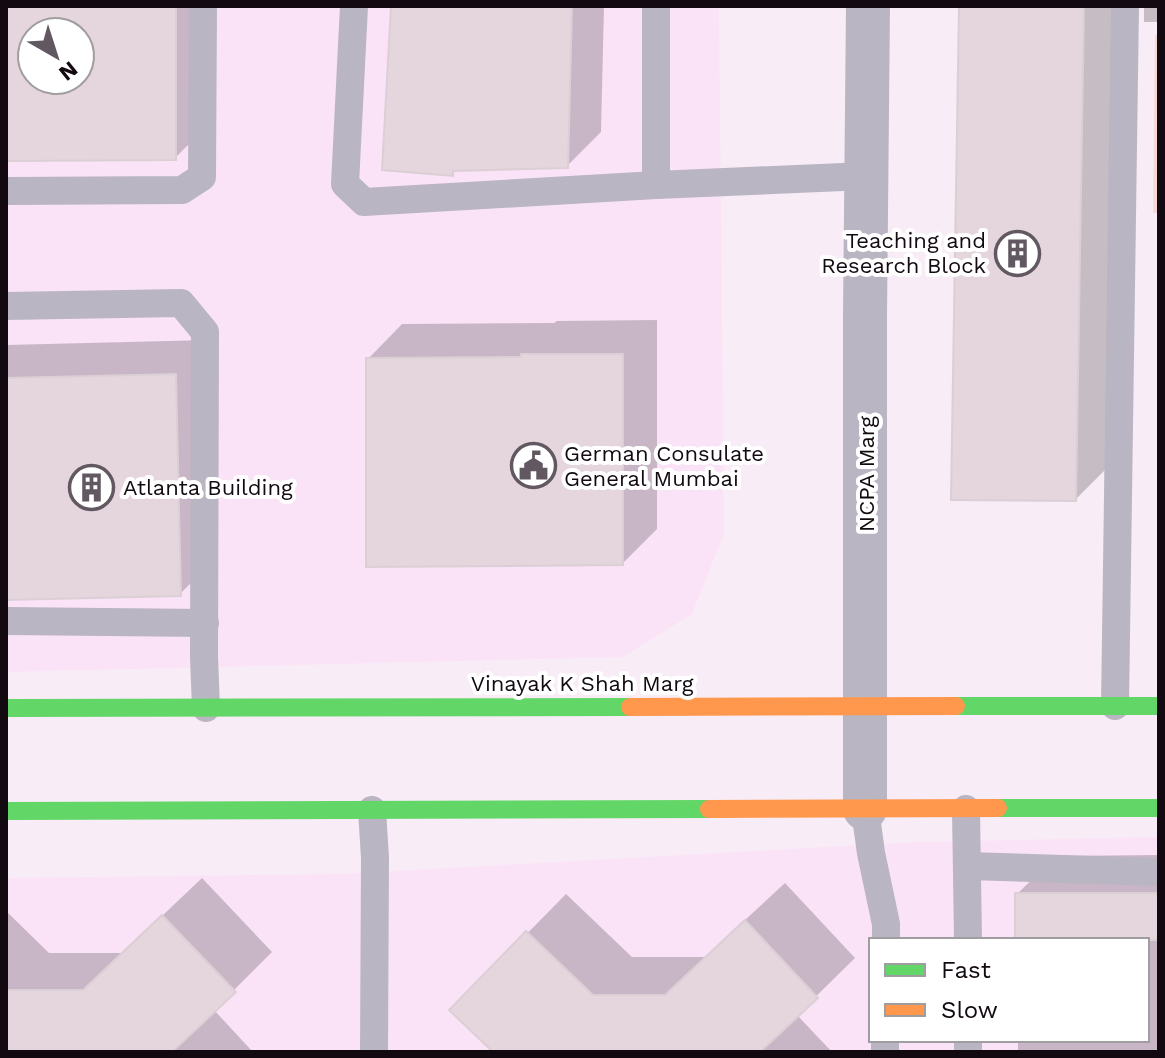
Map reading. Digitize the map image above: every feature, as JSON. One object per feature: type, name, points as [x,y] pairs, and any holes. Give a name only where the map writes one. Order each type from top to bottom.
[{"type":"street","name":"NCPA Marg","points":[[865,809],[868,6]]},
{"type":"street","name":"Vinayak K Shah Marg","points":[[6,708],[1159,706]]},
{"type":"street","points":[[6,811],[1159,808]]},
{"type":"lane","points":[[6,191],[182,190],[202,177],[203,6]]},
{"type":"lane","points":[[354,6],[345,184],[364,202],[866,176]]},
{"type":"lane","points":[[656,6],[656,185]]},
{"type":"lane","points":[[1115,706],[1125,6]]},
{"type":"lane","points":[[6,306],[181,303],[205,332],[206,708]]},
{"type":"lane","points":[[6,621],[205,623]]},
{"type":"lane","name":"NCPA Marg","points":[[865,809],[886,938]]},
{"type":"lane","points":[[966,809],[968,938]]},
{"type":"lane","points":[[372,810],[375,858],[374,1052]]},
{"type":"lane","points":[[967,866],[1159,872]]},
{"type":"shaded area","points":[[6,6],[719,6],[724,533],[692,614],[623,657],[6,672]]},
{"type":"shaded area","points":[[1155,35],[1159,35],[1159,213],[1153,213]]},
{"type":"shaded area","points":[[1159,837],[1159,1052],[6,1052],[6,878],[339,874],[918,842]]},
{"type":"building","points":[[6,6],[176,6],[176,160],[6,161]]},
{"type":"building","points":[[391,6],[572,6],[568,168],[453,171],[453,176],[382,170]]},
{"type":"building","name":"Teaching and Research Block","points":[[959,6],[1084,6],[1076,501],[951,500]]},
{"type":"building","points":[[521,354],[623,354],[623,565],[366,567],[366,358],[521,357]]},
{"type":"building","name":"Atlanta Building","points":[[176,374],[181,596],[6,600],[6,378]]},
{"type":"building","points":[[1015,893],[1159,893],[1159,940],[1015,938]]},
{"type":"building","points":[[162,915],[236,992],[172,1052],[6,1052],[6,990],[83,990]]},
{"type":"building","points":[[745,920],[818,998],[760,1052],[493,1052],[449,1010],[526,931],[593,995],[665,995]]},
{"type":"traffic: fast","points":[[956,706],[1159,706]]},
{"type":"traffic: fast","points":[[6,708],[630,707]]},
{"type":"traffic: fast","points":[[998,808],[1159,808]]},
{"type":"traffic: fast","points":[[6,811],[709,809]]},
{"type":"traffic: slow","points":[[630,707],[956,706]]},
{"type":"traffic: slow","points":[[709,809],[998,808]]},
{"type":"place","name":"Teaching and Research Block","points":[[1017,253]]},
{"type":"place","name":"German Consulate General Mumbai","points":[[533,466]]},
{"type":"place","name":"Atlanta Building","points":[[92,487]]}]
